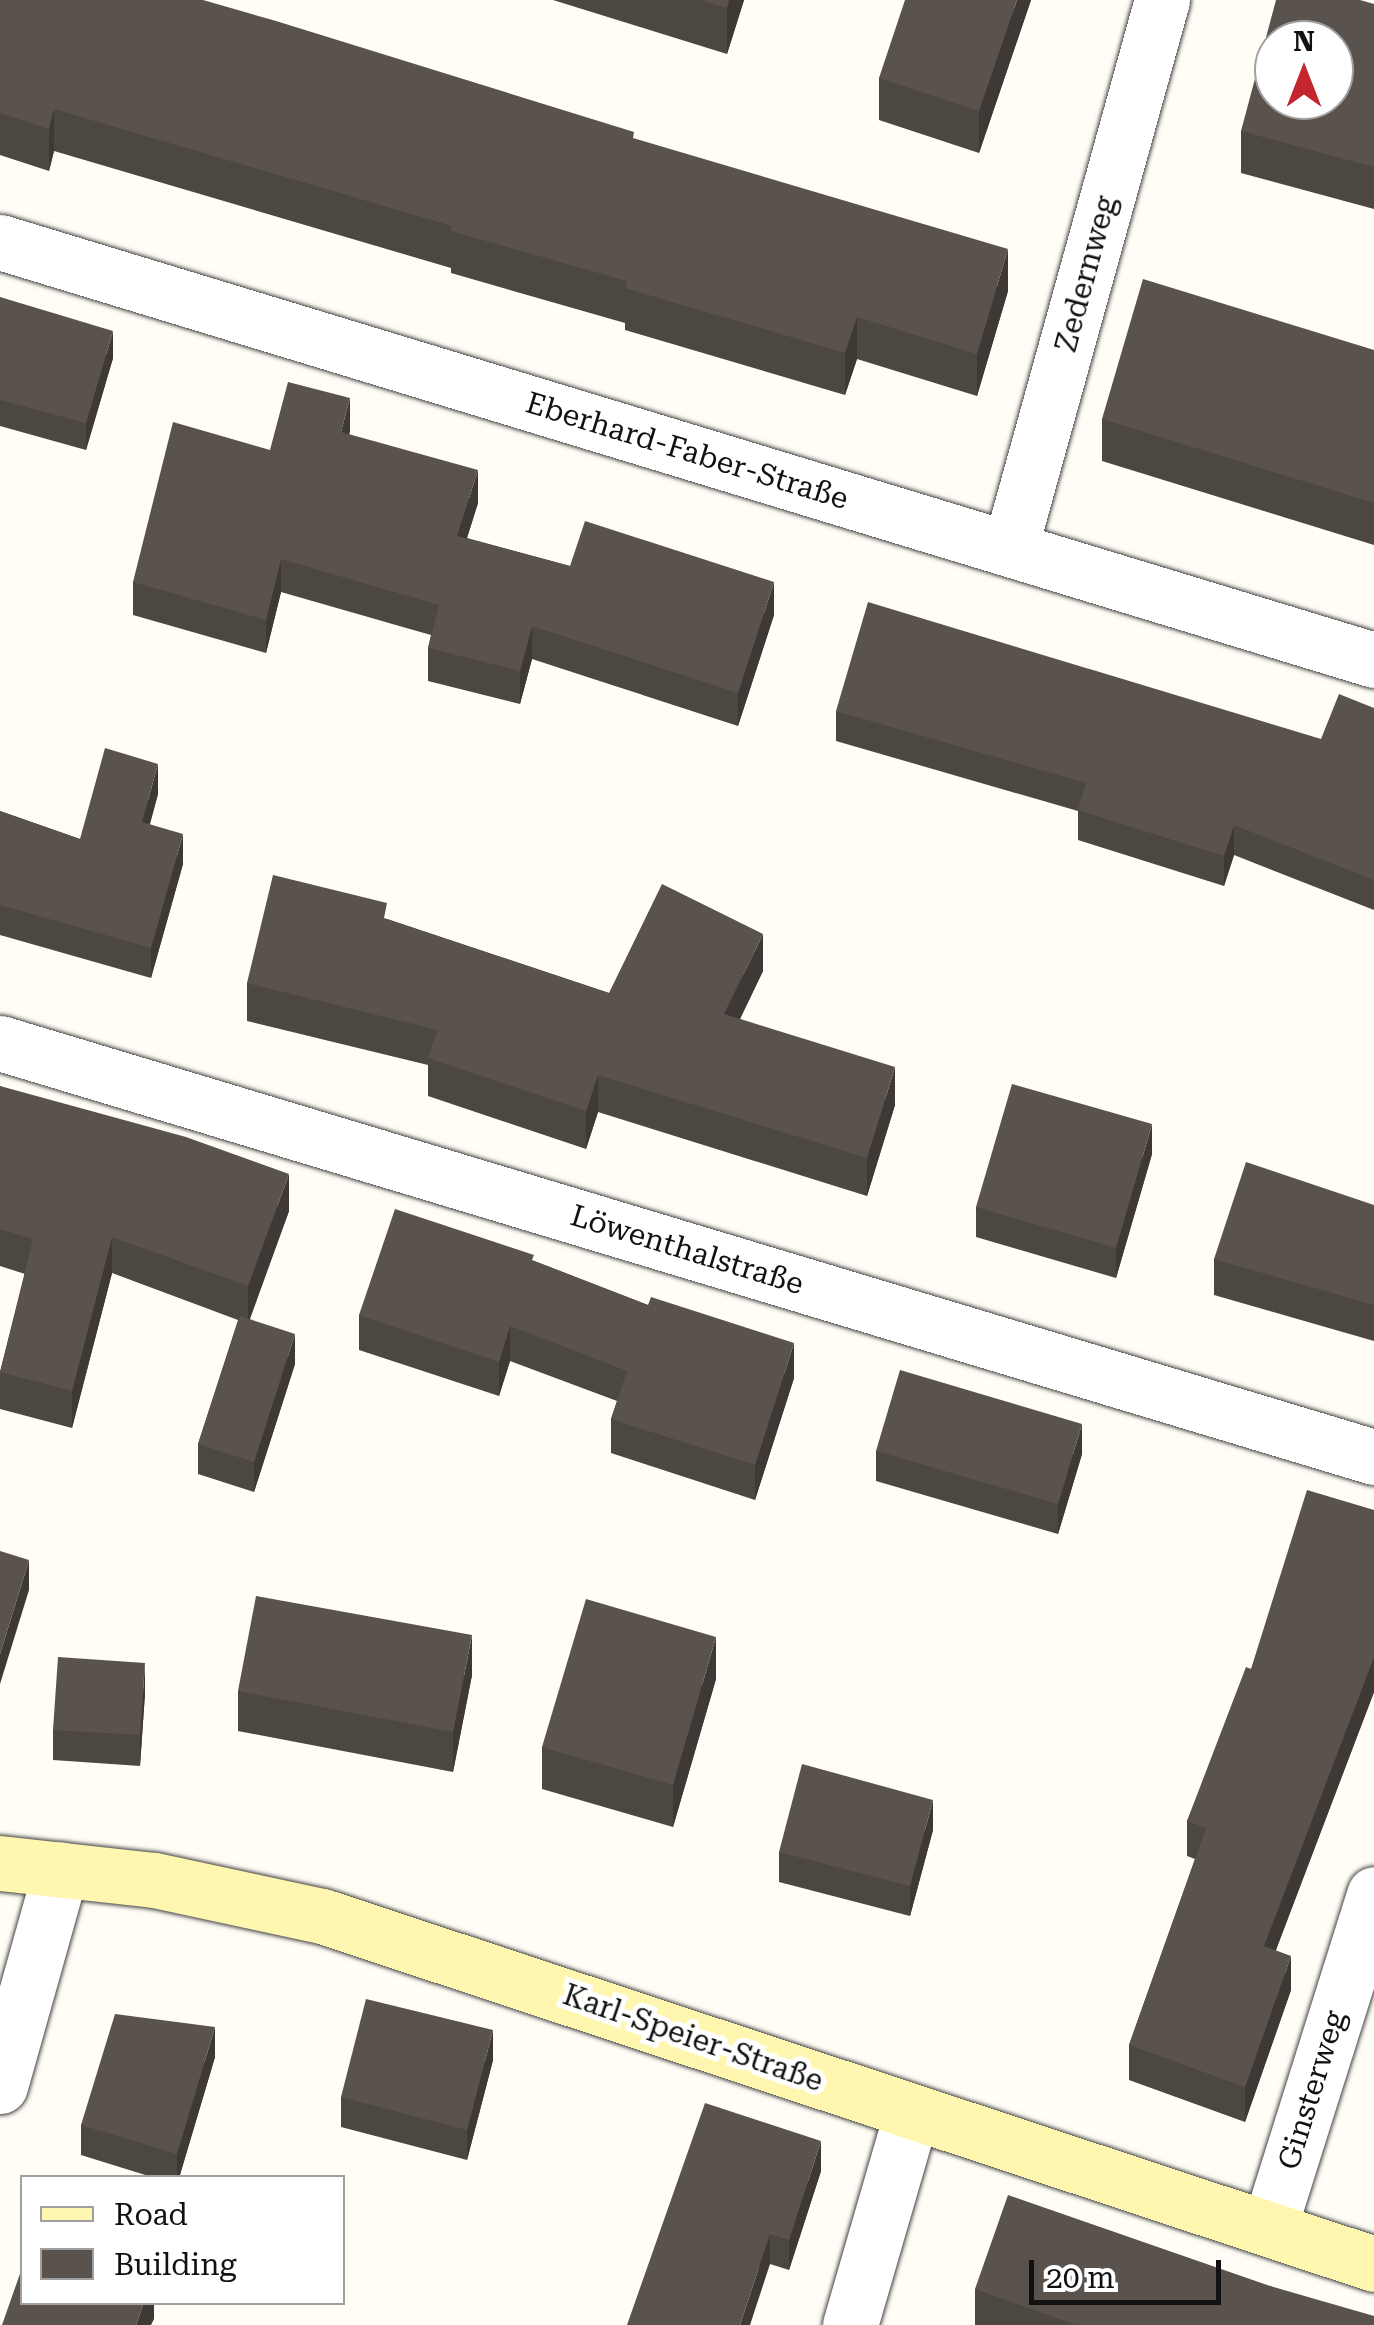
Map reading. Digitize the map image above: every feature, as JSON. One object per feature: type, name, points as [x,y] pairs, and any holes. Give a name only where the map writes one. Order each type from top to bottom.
[{"type":"street","name":"Zedernweg","points":[[1010,548],[1162,0]]},
{"type":"street","name":"Eberhard-Faber-Straße","points":[[0,242],[1374,660]]},
{"type":"street","name":"Löwenthalstraße","points":[[0,1043],[1374,1457]]},
{"type":"street","name":"Karl-Speier-Straße","points":[[0,1864],[154,1880],[322,1916],[1374,2264]]},
{"type":"street","points":[[0,2086],[62,1869]]},
{"type":"street","name":"Ginsterweg","points":[[1269,2228],[1374,1894]]},
{"type":"street","points":[[850,2325],[912,2112]]},
{"type":"building","points":[[0,0],[203,0],[634,132],[633,138],[1008,249],[977,354],[857,317],[845,353],[625,288],[627,281],[451,231],[452,226],[54,109],[49,129],[0,113]]},
{"type":"building","points":[[701,0],[729,0],[727,8]]},
{"type":"building","points":[[905,0],[1017,0],[979,111],[879,78]]},
{"type":"building","points":[[1276,0],[1360,0],[1374,4],[1374,167],[1241,131],[1254,82],[1254,120],[1354,120],[1354,20],[1271,20]]},
{"type":"building","points":[[1143,279],[1374,350],[1374,503],[1102,419]]},
{"type":"building","points":[[0,297],[113,331],[86,423],[0,400]]},
{"type":"building","points":[[288,382],[350,398],[341,432],[478,470],[457,536],[570,566],[585,521],[774,582],[738,693],[532,626],[520,671],[428,648],[439,605],[281,559],[266,620],[133,582],[173,422],[270,450]]},
{"type":"building","points":[[868,602],[1321,739],[1339,694],[1374,708],[1374,880],[1234,825],[1224,856],[1078,810],[1086,783],[836,711]]},
{"type":"building","points":[[105,748],[158,764],[142,822],[183,834],[151,948],[0,905],[0,811],[80,839]]},
{"type":"building","points":[[273,875],[387,903],[384,918],[609,993],[662,884],[763,934],[724,1014],[895,1067],[867,1158],[598,1075],[586,1111],[428,1058],[438,1030],[247,983]]},
{"type":"building","points":[[1012,1084],[1152,1124],[1116,1248],[976,1207]]},
{"type":"building","points":[[0,1086],[186,1137],[289,1174],[248,1286],[112,1237],[72,1391],[0,1372],[33,1239],[0,1229]]},
{"type":"building","points":[[1246,1162],[1374,1205],[1374,1305],[1214,1259]]},
{"type":"building","points":[[395,1209],[534,1255],[532,1260],[648,1305],[651,1297],[794,1343],[755,1465],[611,1419],[627,1371],[510,1326],[499,1362],[359,1315]]},
{"type":"building","points":[[240,1316],[295,1334],[254,1462],[198,1444]]},
{"type":"building","points":[[900,1370],[1082,1424],[1058,1504],[876,1451]]},
{"type":"building","points":[[1307,1490],[1374,1510],[1374,1657],[1264,1946],[1291,1956],[1245,2087],[1129,2045],[1206,1828],[1187,1821],[1246,1667],[1251,1669]]},
{"type":"building","points":[[0,1551],[29,1560],[0,1654]]},
{"type":"building","points":[[256,1596],[472,1635],[453,1732],[238,1691]]},
{"type":"building","points":[[586,1599],[716,1637],[673,1785],[542,1747]]},
{"type":"building","points":[[58,1657],[145,1663],[140,1735],[53,1730]]},
{"type":"building","points":[[802,1764],[933,1800],[910,1886],[779,1852]]},
{"type":"building","points":[[366,1999],[493,2030],[467,2130],[341,2097]]},
{"type":"building","points":[[115,2014],[215,2027],[177,2154],[81,2125]]},
{"type":"building","points":[[705,2103],[821,2141],[789,2240],[770,2234],[740,2325],[627,2325]]},
{"type":"building","points":[[1008,2195],[1270,2286],[1374,2316],[1374,2325],[1076,2325],[975,2289]]},
{"type":"building","points":[[20,2274],[20,2305],[143,2305],[136,2325],[2,2325]]}]
